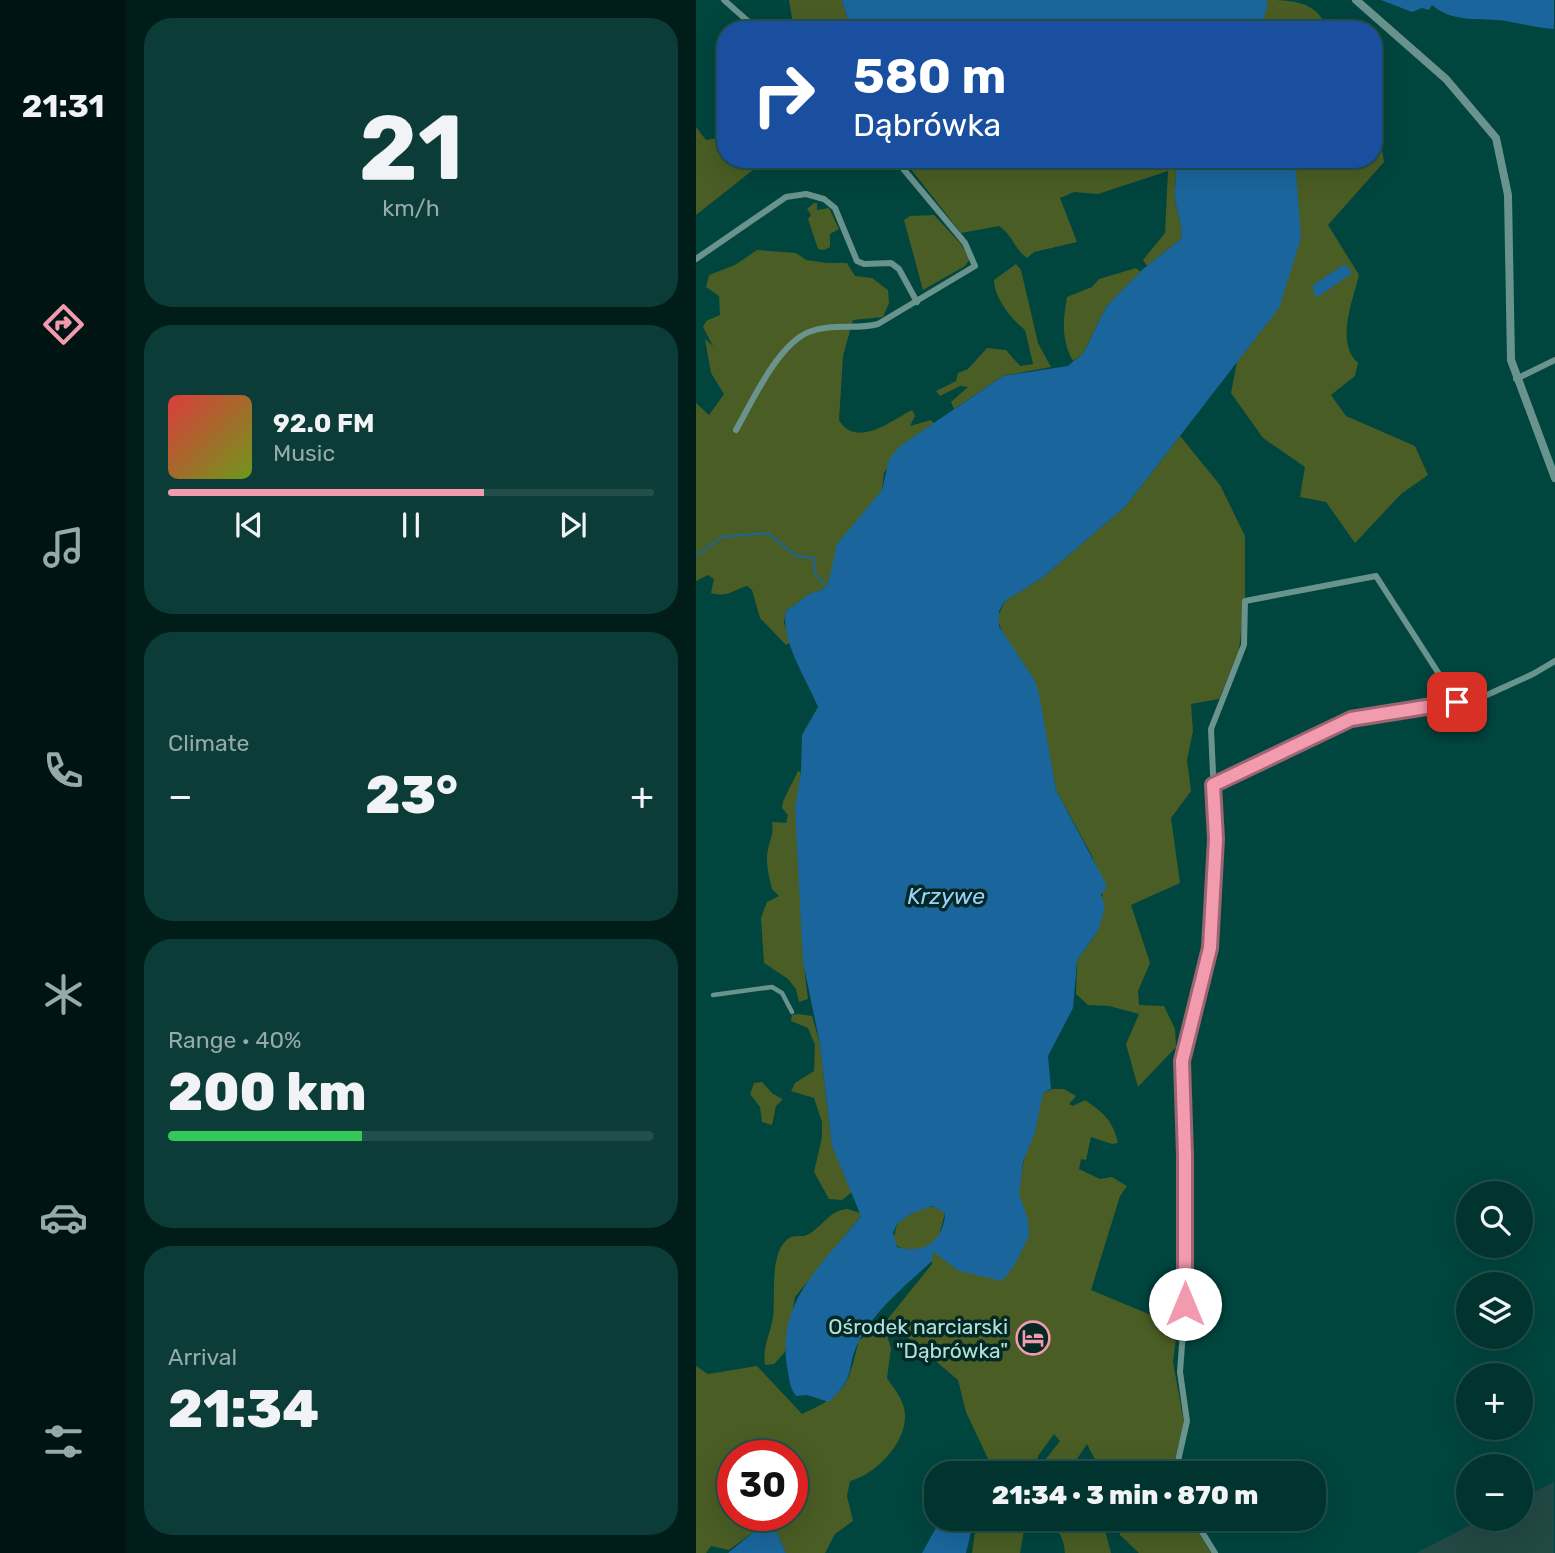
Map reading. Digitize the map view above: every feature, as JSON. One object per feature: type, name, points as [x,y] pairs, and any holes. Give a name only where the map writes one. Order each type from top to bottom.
[{"type":"street","points":[[724,0],[748,21]]},
{"type":"street","points":[[1356,0],[1380,21]]},
{"type":"street","points":[[1382,23],[1446,79],[1496,138],[1508,195],[1513,369],[1555,478]]},
{"type":"street","points":[[736,430],[778,360],[792,343],[808,332],[827,328],[862,329],[878,324],[975,266],[965,243],[902,168]]},
{"type":"street","points":[[696,259],[786,197],[806,194],[824,200],[835,208],[857,261],[864,264],[891,262],[900,270],[917,302]]},
{"type":"street","points":[[1516,379],[1555,360]]},
{"type":"street","points":[[1178,1461],[1187,1420],[1180,1372],[1185,1304],[1182,1061],[1210,948],[1216,839],[1211,729],[1244,645],[1246,601],[1376,576],[1457,702]]},
{"type":"street","points":[[1213,785],[1351,719],[1457,702],[1494,693],[1555,661]]},
{"type":"street","points":[[713,995],[772,987],[782,993],[792,1012]]},
{"type":"street","points":[[1201,1531],[1215,1553]]},
{"type":"shaded area","points":[[1554,1482],[1554,1553],[1416,1553],[1459,1531],[1533,1531],[1533,1492]]},
{"type":"green space","points":[[789,0],[842,0],[848,21],[794,21]]},
{"type":"green space","points":[[1259,0],[1281,0],[1307,6],[1324,21],[1250,21]]},
{"type":"green space","points":[[696,127],[706,140],[717,138],[717,168],[756,168],[696,215]]},
{"type":"green space","points":[[910,168],[1175,168],[1175,199],[1181,224],[1181,239],[1147,266],[1143,260],[1165,233],[1168,171],[1098,194],[1074,192],[1060,198],[1077,242],[1034,252],[1027,258],[999,226],[961,233]]},
{"type":"green space","points":[[1296,168],[1379,168],[1328,225],[1359,275],[1350,308],[1347,333],[1351,354],[1358,363],[1355,376],[1331,395],[1346,416],[1415,446],[1428,475],[1401,494],[1355,543],[1326,502],[1300,497],[1305,467],[1263,438],[1231,393],[1237,362],[1264,327]]},
{"type":"green space","points":[[817,203],[817,210],[829,208],[839,229],[830,234],[830,247],[824,250],[818,249],[808,219],[811,215],[807,209]]},
{"type":"green space","points":[[934,215],[961,244],[970,259],[965,266],[923,290],[904,220],[910,216]]},
{"type":"green space","points":[[757,250],[796,253],[806,260],[847,263],[855,276],[872,278],[888,290],[889,303],[883,317],[853,320],[843,356],[839,420],[846,428],[855,432],[874,430],[912,410],[915,416],[910,426],[931,420],[935,425],[900,446],[884,473],[882,490],[831,573],[827,588],[809,594],[786,611],[784,623],[791,642],[786,645],[760,618],[752,590],[747,586],[726,594],[717,594],[711,593],[714,579],[708,575],[696,581],[696,403],[709,415],[724,394],[711,373],[705,339],[713,346],[703,327],[706,321],[720,315],[719,296],[706,287],[709,275],[735,265]]},
{"type":"green space","points":[[1016,264],[1021,270],[1038,343],[1051,367],[1003,376],[954,409],[951,402],[968,387],[960,386],[940,396],[936,391],[956,381],[958,373],[968,369],[987,348],[1006,350],[1020,366],[1033,364],[1025,330],[1004,307],[995,287],[994,280]]},
{"type":"green space","points":[[1136,268],[1141,272],[1106,307],[1083,354],[1073,361],[1066,345],[1064,330],[1067,297],[1092,287],[1099,279]]},
{"type":"green space","points":[[1180,436],[1220,485],[1245,536],[1245,596],[1239,650],[1219,699],[1191,704],[1193,731],[1187,760],[1191,791],[1171,818],[1180,883],[1131,905],[1150,963],[1138,991],[1139,1005],[1164,1006],[1175,1029],[1176,1047],[1138,1087],[1126,1044],[1139,1014],[1109,1006],[1088,1005],[1076,994],[1077,960],[1098,931],[1103,890],[1092,856],[1056,790],[1035,681],[1005,639],[997,618],[1005,601],[1042,578],[1125,507]]},
{"type":"green space","points":[[798,771],[801,772],[797,813],[808,999],[799,1002],[796,989],[788,979],[764,963],[761,918],[767,902],[779,896],[772,889],[767,864],[772,822],[786,823],[788,815],[782,808]]},
{"type":"green space","points":[[792,1015],[812,1016],[820,1044],[832,1145],[852,1192],[842,1200],[829,1199],[814,1172],[822,1137],[822,1122],[814,1098],[791,1091],[795,1083],[814,1071],[815,1045],[808,1028],[791,1021]]},
{"type":"green space","points":[[762,1082],[773,1094],[783,1099],[776,1106],[772,1125],[762,1122],[760,1107],[750,1094],[754,1083]]},
{"type":"green space","points":[[1064,1089],[1076,1096],[1069,1104],[1073,1106],[1085,1100],[1107,1118],[1116,1135],[1118,1143],[1112,1144],[1091,1137],[1086,1160],[1081,1159],[1079,1169],[1100,1179],[1112,1177],[1127,1186],[1120,1196],[1091,1290],[1175,1325],[1177,1330],[1173,1362],[1184,1423],[1174,1461],[1096,1461],[1087,1444],[1076,1461],[1045,1461],[1060,1441],[1054,1434],[1037,1461],[989,1461],[966,1412],[958,1380],[887,1320],[932,1264],[927,1247],[904,1249],[893,1241],[897,1224],[914,1212],[927,1207],[939,1209],[945,1213],[939,1236],[1005,1265],[1029,1236],[1020,1204],[1020,1183],[1043,1093]]},
{"type":"green space","points":[[847,1209],[861,1213],[861,1216],[795,1297],[785,1352],[774,1364],[765,1365],[765,1347],[773,1318],[774,1274],[779,1252],[791,1237],[813,1232],[830,1216]]},
{"type":"green space","points":[[884,1326],[891,1348],[887,1378],[901,1399],[905,1414],[904,1426],[899,1439],[883,1461],[861,1477],[850,1481],[847,1496],[853,1521],[835,1534],[825,1553],[786,1553],[776,1531],[808,1531],[808,1440],[717,1440],[717,1531],[755,1531],[729,1550],[711,1546],[706,1553],[696,1553],[696,1366],[708,1374],[757,1366],[802,1414],[837,1394],[852,1368],[859,1340]]},
{"type":"green space","points":[[975,1531],[1024,1531],[1020,1553],[972,1553]]},
{"type":"green space","points":[[1057,1531],[1105,1531],[1111,1553],[1065,1553]]},
{"type":"green space","points":[[1120,1531],[1197,1531],[1211,1553],[1139,1553],[1120,1535]]},
{"type":"water","points":[[842,0],[1267,0],[1262,21],[848,21]]},
{"type":"water","points":[[1381,0],[1554,0],[1554,29],[1506,21],[1468,19],[1449,15],[1432,5],[1429,10],[1422,8],[1412,12]]},
{"type":"water","name":"Krzywe","points":[[1175,168],[1296,168],[1301,238],[1279,308],[1125,507],[1042,578],[1005,601],[999,611],[999,626],[1035,681],[1056,790],[1107,886],[1101,895],[1105,907],[1098,931],[1077,960],[1073,1008],[1048,1056],[1051,1089],[1043,1093],[1035,1132],[1023,1162],[1019,1194],[1028,1219],[1029,1236],[1014,1266],[1002,1281],[959,1271],[934,1252],[931,1262],[892,1298],[867,1328],[855,1349],[848,1377],[829,1402],[807,1395],[796,1396],[787,1366],[789,1321],[806,1284],[861,1216],[832,1146],[820,1044],[803,962],[795,808],[801,772],[802,735],[818,707],[791,647],[785,622],[786,611],[809,594],[827,588],[837,544],[882,490],[889,459],[900,446],[1003,376],[1068,366],[1083,354],[1106,307],[1143,269],[1181,239],[1181,224],[1175,199]],"holes":[[[932,1206],[945,1213],[944,1223],[930,1244],[915,1249],[897,1247],[893,1233],[897,1224],[911,1214]]]},
{"type":"water","points":[[1345,264],[1352,273],[1318,297],[1314,294],[1313,285]]},
{"type":"water","points":[[755,1531],[776,1531],[786,1553],[728,1553]]},
{"type":"water","points":[[934,1531],[971,1531],[966,1553],[922,1553]]},
{"type":"waterway","points":[[696,556],[722,537],[768,533],[796,556],[814,558],[815,573],[827,588]]},
{"type":"place","name":"Ośrodek narciarski \"Dąbrówka\"","points":[[1033,1338]]},
{"type":"route","points":[[1185,1304],[1182,1061],[1210,948],[1216,839],[1213,785],[1351,719],[1457,702]]}]
